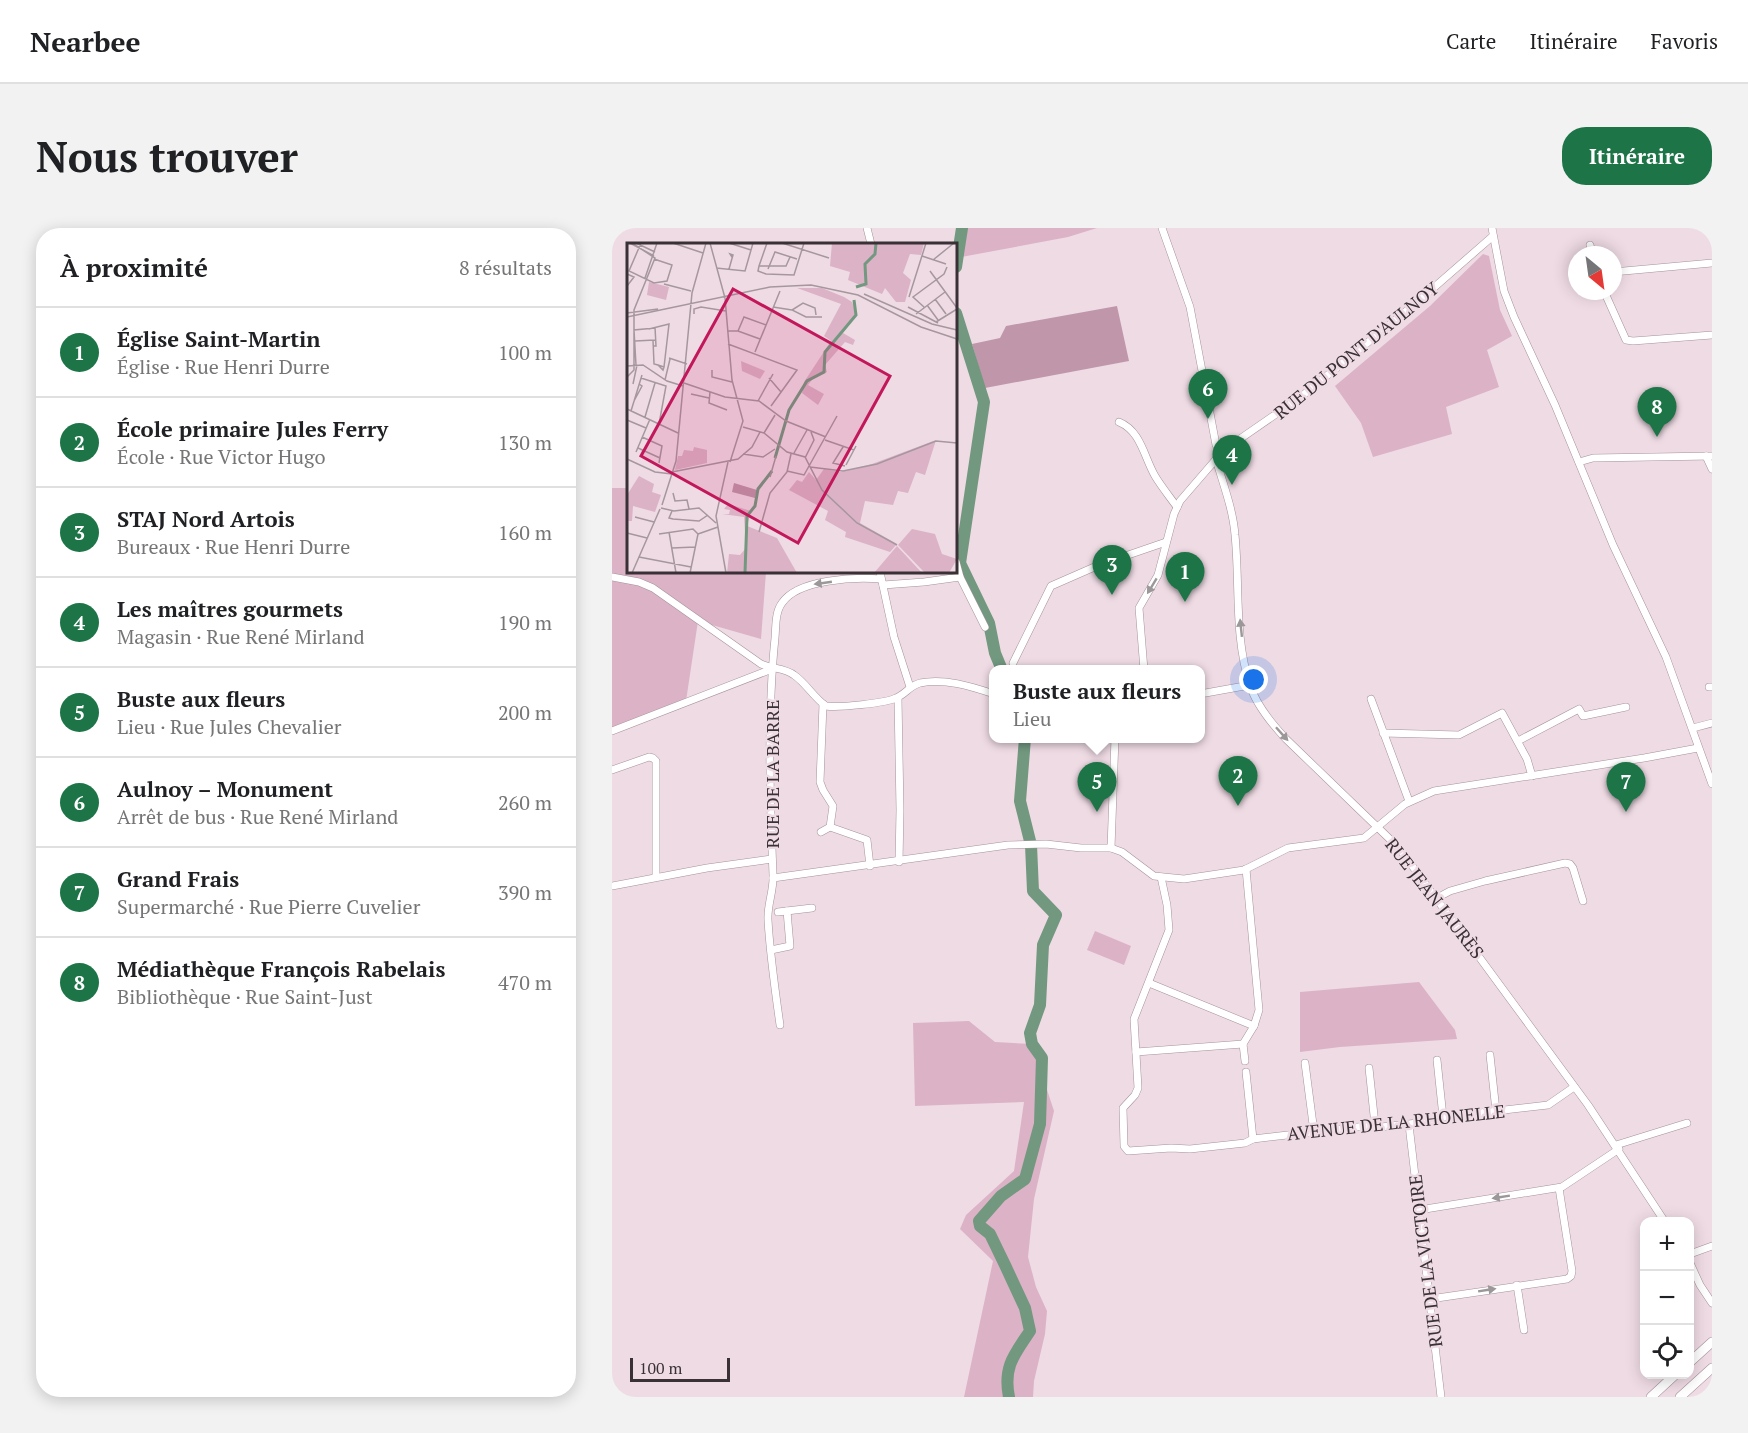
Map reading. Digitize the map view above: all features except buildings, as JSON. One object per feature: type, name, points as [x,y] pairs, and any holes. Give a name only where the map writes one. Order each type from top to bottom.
[{"type":"highway","points":[[1694,1358],[1712,1342]]},
{"type":"highway","points":[[1680,1397],[1712,1368]]},
{"type":"highway","points":[[1652,1397],[1671,1379]]},
{"type":"street","points":[[867,228],[871,243]]},
{"type":"street","name":"RUE JEAN JAURÈS","points":[[1162,228],[1190,307],[1218,456],[1234,524],[1240,627],[1250,685],[1268,717],[1281,734],[1399,848],[1603,1126],[1662,1217]]},
{"type":"street","points":[[1493,232],[1509,306],[1556,405],[1613,545],[1666,657],[1712,784]]},
{"type":"street","name":"RUE DU PONT D'AULNOY","points":[[1177,507],[1218,456],[1284,410],[1335,370],[1493,232]]},
{"type":"street","points":[[1622,271],[1712,263]]},
{"type":"street","points":[[1608,300],[1626,340],[1712,335]]},
{"type":"street","points":[[1119,422],[1137,437],[1154,474],[1177,507],[1158,574],[1140,608],[1144,665]]},
{"type":"street","points":[[1579,462],[1593,458],[1709,456],[1712,470]]},
{"type":"street","points":[[1013,663],[1032,628],[1049,587],[1114,560],[1167,542]]},
{"type":"street","points":[[957,566],[960,577],[985,627]]},
{"type":"street","points":[[612,577],[639,582],[653,588],[772,669],[788,671],[795,675],[822,704],[831,707],[898,698],[910,687],[923,682],[957,683],[989,693]]},
{"type":"street","name":"RUE DE LA BARRE","points":[[780,1025],[768,908],[773,878],[772,669],[779,608],[791,594],[812,585],[858,579],[881,578],[924,582],[960,577]]},
{"type":"street","points":[[881,578],[893,632],[910,687]]},
{"type":"street","points":[[612,731],[772,669]]},
{"type":"street","points":[[1205,693],[1250,685]]},
{"type":"street","points":[[898,698],[899,862]]},
{"type":"street","points":[[1371,699],[1409,801]]},
{"type":"street","points":[[821,832],[830,827],[834,812],[832,803],[820,782],[822,704]]},
{"type":"street","points":[[1518,741],[1579,709],[1583,716],[1626,707]]},
{"type":"street","points":[[1383,733],[1459,735],[1502,713],[1529,762],[1532,776]]},
{"type":"street","points":[[1693,728],[1712,723]]},
{"type":"street","points":[[1111,848],[1115,743]]},
{"type":"street","points":[[773,878],[998,847],[1038,844],[1111,848],[1122,852],[1151,874],[1184,879],[1246,868],[1285,849],[1361,839],[1369,835],[1409,801],[1440,790],[1698,748]]},
{"type":"street","points":[[612,770],[647,757],[653,758],[657,766],[656,878]]},
{"type":"street","points":[[830,827],[867,840],[870,866]]},
{"type":"street","points":[[612,886],[772,859]]},
{"type":"street","points":[[1437,898],[1450,891],[1485,881],[1565,863],[1570,864],[1573,868],[1582,901]]},
{"type":"street","points":[[1245,1061],[1243,1044],[1254,1026],[1258,1008],[1246,868]]},
{"type":"street","points":[[1161,877],[1169,930],[1134,1019],[1136,1052],[1243,1044]]},
{"type":"street","points":[[778,912],[812,908]]},
{"type":"street","points":[[771,950],[790,946],[787,911]]},
{"type":"street","points":[[1149,983],[1254,1026]]},
{"type":"street","name":"AVENUE DE LA RHONELLE","points":[[1136,1052],[1138,1088],[1123,1108],[1124,1146],[1128,1151],[1215,1147],[1245,1143],[1253,1138],[1314,1131],[1375,1125],[1381,1128],[1409,1125],[1436,1121],[1443,1117],[1548,1105],[1574,1087]]},
{"type":"street","points":[[1490,1054],[1496,1111]]},
{"type":"street","points":[[1437,1060],[1443,1117]]},
{"type":"street","points":[[1305,1063],[1314,1131]]},
{"type":"street","points":[[1369,1068],[1375,1125]]},
{"type":"street","points":[[1246,1072],[1253,1138]]},
{"type":"street","points":[[1419,1210],[1559,1188],[1617,1147],[1687,1123]]},
{"type":"street","name":"RUE DE LA VICTOIRE","points":[[1409,1125],[1441,1397]]},
{"type":"street","points":[[1430,1299],[1567,1279],[1572,1275],[1559,1188]]},
{"type":"street","points":[[1694,1252],[1712,1246]]},
{"type":"street","points":[[1693,1271],[1712,1303]]},
{"type":"street","points":[[1517,1286],[1524,1330]]},
{"type":"shaded area","points":[[957,228],[1097,228],[1068,237],[957,258]]},
{"type":"shaded area","points":[[1483,254],[1489,256],[1500,310],[1512,336],[1487,350],[1499,387],[1446,407],[1452,434],[1373,457],[1361,423],[1335,386],[1430,306]]},
{"type":"shaded area","points":[[1117,306],[1129,361],[985,388],[972,344],[1000,338],[1006,326]]},
{"type":"shaded area","points":[[612,488],[627,488],[627,573],[766,573],[761,639],[698,621],[686,701],[612,729]]},
{"type":"shaded area","points":[[1095,931],[1131,946],[1124,965],[1087,950]]},
{"type":"shaded area","points":[[1419,982],[1455,1030],[1457,1039],[1300,1052],[1300,992]]},
{"type":"shaded area","points":[[969,1021],[995,1042],[1032,1044],[1054,1111],[1034,1199],[1028,1257],[1036,1287],[1047,1311],[1033,1397],[964,1397],[993,1261],[960,1229],[966,1215],[1014,1171],[1024,1102],[915,1106],[913,1023]]},
{"type":"waterway","points":[[957,260],[962,228]]},
{"type":"waterway","points":[[957,316],[984,402],[960,563],[989,623],[1000,665]]},
{"type":"waterway","points":[[1009,1397],[1008,1377],[1011,1362],[1030,1331],[1025,1308],[990,1234],[980,1226],[979,1221],[1001,1196],[1025,1179],[1040,1124],[1042,1058],[1032,1044],[1030,1033],[1040,1005],[1043,945],[1056,915],[1033,891],[1031,845],[1020,801],[1025,743]]},
{"type":"place","name":"Aulnoy – Monument","points":[[1208,419]]},
{"type":"place","name":"Médiathèque François Rabelais","points":[[1657,437]]},
{"type":"place","name":"Les maîtres gourmets","points":[[1232,485]]},
{"type":"place","name":"STAJ Nord Artois","points":[[1112,595]]},
{"type":"place","name":"Église Saint-Martin","points":[[1185,602]]},
{"type":"place","name":"École primaire Jules Ferry","points":[[1238,806]]},
{"type":"place","name":"Buste aux fleurs","points":[[1097,812]]},
{"type":"place","name":"Grand Frais","points":[[1626,812]]}]
